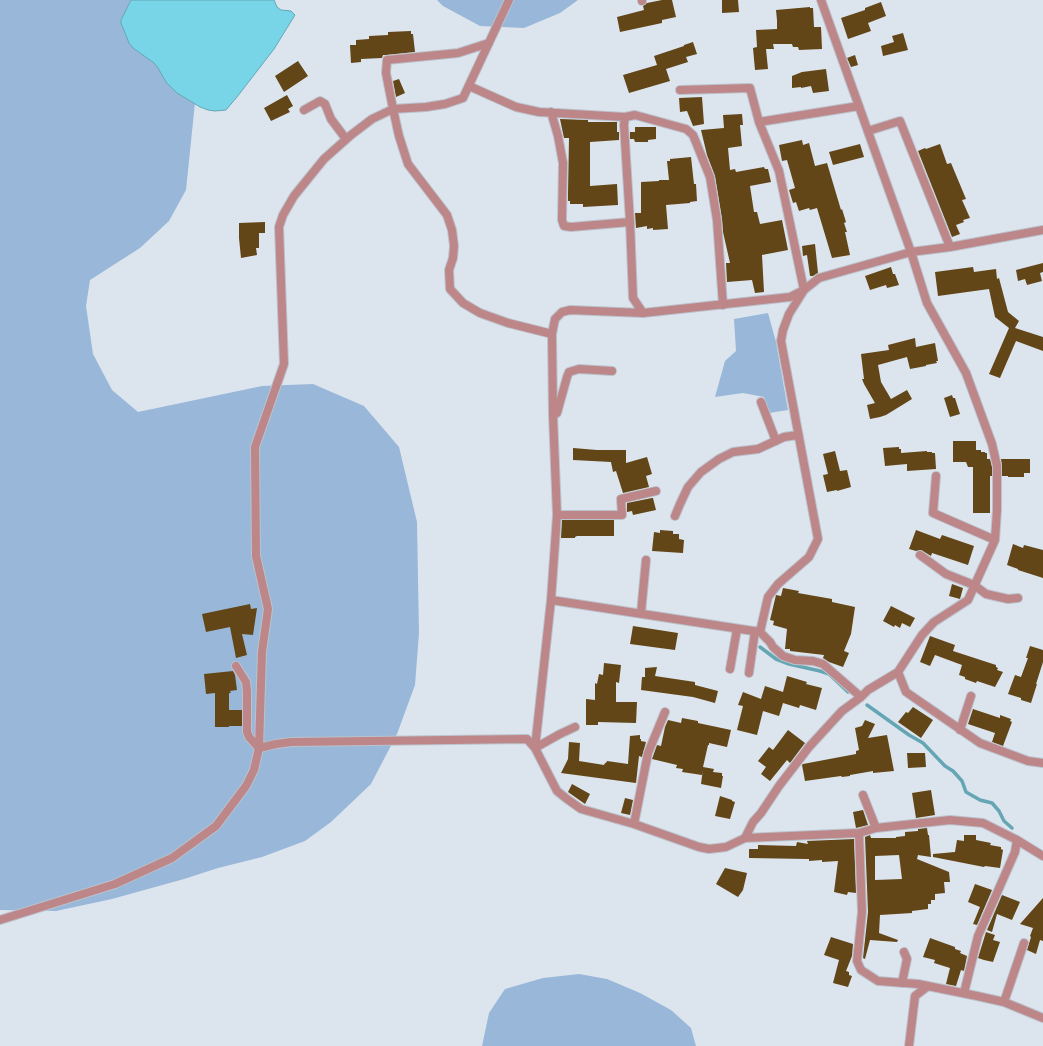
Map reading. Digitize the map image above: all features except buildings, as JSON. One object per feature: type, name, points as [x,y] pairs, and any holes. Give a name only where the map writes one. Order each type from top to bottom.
[{"type":"street","points":[[0,920],[115,884],[172,858],[216,826],[246,786],[254,770],[259,748],[262,652],[268,609],[256,556],[255,447],[284,364],[279,227],[283,215],[294,196],[324,159],[346,139],[372,119],[393,109],[426,107],[445,104],[463,98],[509,0]]},
{"type":"street","points":[[745,838],[753,822],[761,813],[779,786],[809,747],[842,711],[861,698],[868,690],[898,672],[922,635],[934,622],[968,600],[995,540],[997,466],[992,444],[966,373],[927,303],[911,252],[821,0]]},
{"type":"street","points":[[489,43],[458,53],[387,60],[386,73],[393,109],[399,136],[408,164],[446,215],[452,230],[454,246],[453,258],[448,270],[450,289],[463,303],[480,313],[508,323],[552,334]]},
{"type":"street","points":[[469,86],[516,107],[539,112],[625,117],[635,115],[686,129],[693,135],[710,177],[717,220],[723,305]]},
{"type":"street","points":[[680,90],[750,88],[759,122],[779,171],[804,290],[789,314],[783,330],[781,341],[818,539],[809,557],[778,584],[768,596],[749,673]]},
{"type":"street","points":[[304,110],[320,101],[325,104],[331,119],[346,139]]},
{"type":"street","points":[[759,122],[859,106]]},
{"type":"street","points":[[551,112],[558,136],[563,163],[562,220],[564,226],[571,227],[630,222]]},
{"type":"street","points":[[625,117],[624,125],[633,298],[643,313]]},
{"type":"street","points":[[868,131],[900,121],[950,248]]},
{"type":"street","points":[[535,748],[551,600],[557,515],[553,416],[552,334],[555,319],[562,312],[570,310],[643,313],[790,297],[804,290],[819,278],[911,252],[950,248],[1043,230]]},
{"type":"street","points":[[553,416],[557,413],[566,377],[569,372],[579,369],[612,371]]},
{"type":"street","points":[[761,402],[776,441]]},
{"type":"street","points":[[675,516],[688,487],[701,472],[719,459],[733,452],[758,449],[784,436],[798,435]]},
{"type":"street","points":[[936,476],[933,513],[995,540]]},
{"type":"street","points":[[557,515],[622,516],[621,499],[656,491]]},
{"type":"street","points":[[920,555],[946,574],[974,585],[986,594],[1008,599],[1018,598]]},
{"type":"street","points":[[641,614],[646,560]]},
{"type":"street","points":[[551,600],[758,632],[770,642],[782,656],[795,660],[813,661],[824,664],[861,698]]},
{"type":"street","points":[[730,669],[737,629]]},
{"type":"street","points":[[236,666],[246,682],[247,732],[249,737],[259,748]]},
{"type":"street","points":[[898,672],[906,692],[980,743],[1028,761],[1043,763]]},
{"type":"street","points":[[960,730],[972,696]]},
{"type":"street","points":[[634,824],[648,753],[665,712]]},
{"type":"street","points":[[535,748],[560,734],[575,728]]},
{"type":"street","points":[[259,748],[290,742],[527,739],[535,748],[557,791],[581,809],[634,824],[699,847],[709,849],[726,847],[745,838],[859,833],[876,828],[950,820],[983,823],[1017,840],[1043,856]]},
{"type":"street","points":[[863,795],[876,828]]},
{"type":"street","points":[[859,833],[862,912],[857,961],[861,970],[878,981],[928,986],[964,993],[1004,1002],[1043,1018]]},
{"type":"street","points":[[964,993],[978,936],[1015,852],[1017,840]]},
{"type":"street","points":[[1004,1002],[1024,943]]},
{"type":"street","points":[[902,983],[907,959],[904,952]]},
{"type":"street","points":[[909,1046],[915,996],[928,986]]},
{"type":"shaded area","points":[[0,0],[210,0],[196,93],[186,190],[169,221],[140,248],[90,280],[86,306],[93,354],[112,390],[138,412],[262,386],[313,384],[364,406],[399,447],[417,522],[419,633],[415,685],[397,734],[371,784],[331,822],[305,841],[262,857],[218,868],[184,879],[112,899],[56,911],[0,910]]},
{"type":"shaded area","points":[[131,0],[274,0],[277,7],[281,10],[291,11],[295,15],[274,49],[237,97],[226,110],[215,111],[200,107],[177,93],[166,82],[154,63],[133,48],[129,43],[121,20]]},
{"type":"shaded area","points":[[437,0],[578,0],[560,13],[524,28],[480,26],[443,6]]},
{"type":"shaded area","points":[[768,313],[776,342],[788,410],[769,413],[764,397],[743,393],[715,397],[725,361],[736,351],[734,319]]},
{"type":"shaded area","points":[[579,974],[607,979],[640,993],[671,1010],[691,1028],[696,1046],[482,1046],[489,1013],[505,989],[543,978]]},
{"type":"waterway","points":[[760,647],[776,659],[789,664],[829,674],[848,692]]},
{"type":"waterway","points":[[867,705],[909,735],[923,743],[962,781],[966,792],[980,800],[992,803],[999,811],[1004,821],[1012,828]]}]
